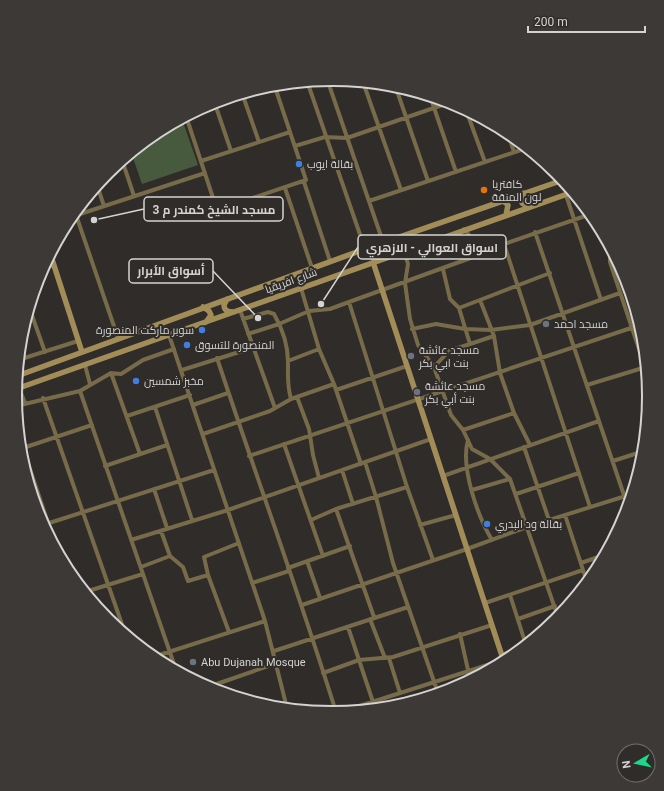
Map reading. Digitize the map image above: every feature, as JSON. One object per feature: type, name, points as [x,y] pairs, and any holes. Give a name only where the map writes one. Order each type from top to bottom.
[{"type":"street","points":[[309,86],[365,249]]},
{"type":"street","points":[[329,86],[383,242]]},
{"type":"street","points":[[365,87],[401,190]]},
{"type":"street","points":[[276,90],[306,180],[304,182],[330,261]]},
{"type":"street","points":[[397,92],[428,181]]},
{"type":"street","points":[[244,98],[259,142]]},
{"type":"street","points":[[432,102],[456,172]]},
{"type":"street","points":[[295,146],[325,137],[347,138],[441,105]]},
{"type":"street","points":[[216,108],[231,151]]},
{"type":"street","points":[[468,117],[485,162]]},
{"type":"street","points":[[188,121],[217,210]]},
{"type":"street","points":[[201,161],[290,132]]},
{"type":"street","points":[[511,143],[514,152]]},
{"type":"street","points":[[369,201],[521,150]]},
{"type":"street","points":[[124,166],[134,196]]},
{"type":"street","points":[[82,212],[205,173]]},
{"type":"street","points":[[202,215],[304,182]]},
{"type":"street","name":"شارع افريقيا","points":[[23,374],[330,261],[557,182]]},
{"type":"street","points":[[285,188],[312,268]]},
{"type":"street","points":[[99,192],[104,206]]},
{"type":"street","points":[[524,193],[521,200],[522,203],[530,207]]},
{"type":"street","points":[[566,195],[601,300]]},
{"type":"street","name":"شارع افريقيا","points":[[22,387],[566,195]]},
{"type":"street","points":[[502,200],[508,205],[506,215]]},
{"type":"street","points":[[248,334],[279,324],[309,311],[330,308],[405,283],[535,232],[585,216]]},
{"type":"street","points":[[77,219],[118,338]]},
{"type":"street","points":[[464,230],[469,235],[475,249],[484,251]]},
{"type":"street","points":[[302,604],[362,583],[397,573],[527,527],[624,496],[614,461],[535,232]]},
{"type":"street","points":[[504,244],[516,285],[590,507]]},
{"type":"street","points":[[404,251],[409,266],[405,283],[412,329],[418,345],[434,367],[452,415],[464,430],[472,449],[490,459],[510,478],[556,610]]},
{"type":"street","points":[[610,258],[609,259],[637,345]]},
{"type":"street","points":[[53,261],[82,352]]},
{"type":"street","points":[[373,262],[502,655]]},
{"type":"street","points":[[443,269],[450,299],[459,308],[470,344]]},
{"type":"street","points":[[459,308],[550,273]]},
{"type":"street","points":[[301,288],[319,349],[334,384],[376,497],[397,573],[436,688]]},
{"type":"street","points":[[412,329],[436,324],[465,329],[492,330],[530,325],[620,293]]},
{"type":"street","points":[[227,298],[224,308],[228,311],[234,312]]},
{"type":"street","points":[[480,300],[494,336],[500,373],[514,413],[530,445]]},
{"type":"street","points":[[349,302],[374,377],[407,487],[433,560]]},
{"type":"street","points":[[203,307],[209,311],[211,315],[206,322]]},
{"type":"street","points":[[240,310],[252,348],[275,408]]},
{"type":"street","points":[[243,319],[271,312],[279,324],[285,338],[288,361],[287,385],[291,399]]},
{"type":"street","points":[[33,317],[45,352]]},
{"type":"street","points":[[249,456],[634,327]]},
{"type":"street","points":[[169,335],[265,621],[274,651],[286,702]]},
{"type":"street","points":[[434,367],[449,351],[494,336]]},
{"type":"street","points":[[25,358],[78,341]]},
{"type":"street","points":[[182,370],[252,348]]},
{"type":"street","points":[[22,398],[25,403],[80,391],[111,373],[121,374],[142,360],[174,349]]},
{"type":"street","points":[[288,361],[319,349]]},
{"type":"street","points":[[217,358],[263,497],[302,604],[334,706]]},
{"type":"street","points":[[85,365],[90,384]]},
{"type":"street","points":[[336,390],[407,366]]},
{"type":"street","points":[[587,385],[640,369]]},
{"type":"street","points":[[111,373],[140,454]]},
{"type":"street","points":[[203,434],[270,411],[291,399],[334,384]]},
{"type":"street","points":[[80,391],[173,661]]},
{"type":"street","points":[[193,405],[228,393]]},
{"type":"street","points":[[127,416],[190,395]]},
{"type":"street","points":[[296,397],[310,435],[319,478]]},
{"type":"street","points":[[43,398],[120,620]]},
{"type":"street","points":[[155,407],[192,520]]},
{"type":"street","points":[[464,430],[514,413]]},
{"type":"street","points":[[443,476],[599,421]]},
{"type":"street","points":[[27,447],[92,425]]},
{"type":"street","points":[[131,540],[228,510],[431,439]]},
{"type":"street","points":[[468,440],[466,468],[484,528],[492,540]]},
{"type":"street","points":[[284,444],[323,556]]},
{"type":"street","points":[[106,466],[167,445]]},
{"type":"street","points":[[524,447],[548,520]]},
{"type":"street","points":[[614,461],[636,454]]},
{"type":"street","points":[[50,523],[214,470]]},
{"type":"street","points":[[342,470],[353,504]]},
{"type":"street","points":[[516,494],[579,473]]},
{"type":"street","points":[[472,490],[510,478]]},
{"type":"street","points":[[311,520],[336,509],[407,487]]},
{"type":"street","points":[[154,489],[168,528]]},
{"type":"street","points":[[336,509],[350,546],[372,618],[400,693]]},
{"type":"street","points":[[420,526],[456,515]]},
{"type":"street","points":[[565,515],[585,575]]},
{"type":"street","points":[[161,531],[170,556],[183,567],[188,581],[208,575]]},
{"type":"street","points":[[228,632],[208,575],[205,556],[239,543]]},
{"type":"street","points":[[252,583],[350,546]]},
{"type":"street","points":[[141,567],[170,556]]},
{"type":"street","points":[[581,563],[596,559]]},
{"type":"street","points":[[307,561],[320,598]]},
{"type":"street","points":[[485,603],[583,570]]},
{"type":"street","points":[[91,590],[143,574]]},
{"type":"street","points":[[510,595],[524,638]]},
{"type":"street","points":[[518,619],[555,606]]},
{"type":"street","points":[[274,651],[408,607]]},
{"type":"street","points":[[161,654],[265,621]]},
{"type":"street","points":[[323,673],[359,660],[387,658],[423,648],[460,634],[492,625]]},
{"type":"street","points":[[348,627],[372,702]]},
{"type":"street","points":[[460,634],[468,672]]},
{"type":"street","points":[[219,683],[277,663]]},
{"type":"street","points":[[367,703],[482,667]]},
{"type":"green space","points":[[183,123],[198,165],[142,184],[133,158],[160,138]]},
{"type":"place","name":"بقالة ايوب","points":[[299,164]]},
{"type":"place","name":"كافتريا لون المنقة","points":[[484,190]]},
{"type":"place","name":"مسجد الشيخ كمندر م 3","points":[[94,220]]},
{"type":"place","name":"اسواق العوالي - الازهري","points":[[321,304]]},
{"type":"place","name":"أسواق الأبرار","points":[[258,318]]},
{"type":"place","name":"مسجد احمد","points":[[546,324]]},
{"type":"place","name":"سوبر ماركت المنصورة","points":[[202,330]]},
{"type":"place","name":"المنصورة للتسوق","points":[[187,345]]},
{"type":"place","name":"مسجد عائشة بنت ابي بكر","points":[[411,356]]},
{"type":"place","name":"مخبز شمسين","points":[[136,381]]},
{"type":"place","name":"مسجد عائشة بنت أبي بكر","points":[[417,392]]},
{"type":"place","name":"بقالة ود البدري","points":[[487,524]]},
{"type":"place","name":"Abu Dujanah Mosque","points":[[193,662]]}]
